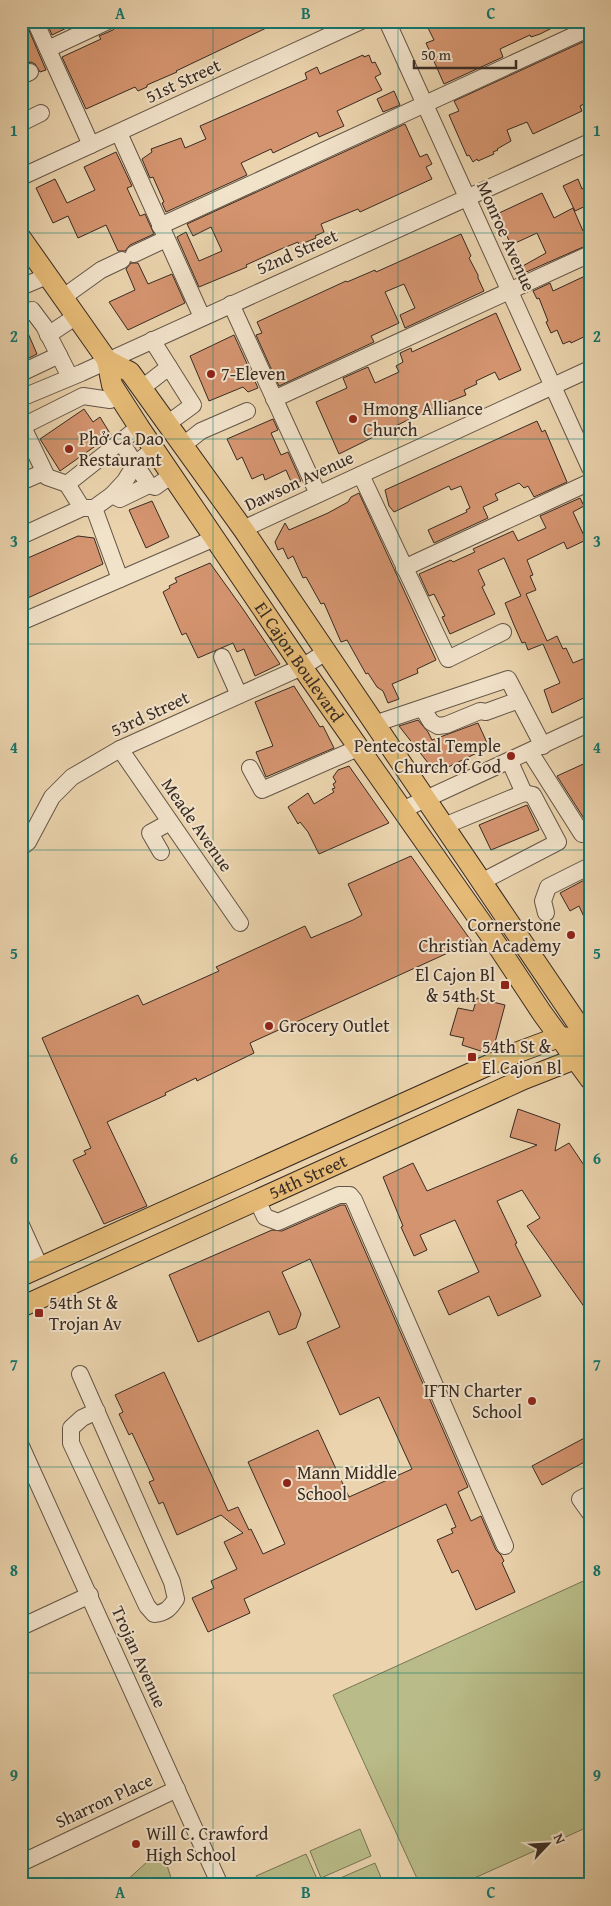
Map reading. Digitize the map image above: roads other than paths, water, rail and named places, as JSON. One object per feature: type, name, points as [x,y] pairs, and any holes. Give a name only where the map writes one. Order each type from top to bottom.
[{"type":"main road","name":"El Cajon Boulevard","points":[[21,238],[27,257],[47,276],[106,360],[112,385],[139,427],[358,748],[574,1059],[590,1079]]},
{"type":"main road","name":"El Cajon Boulevard","points":[[106,360],[130,372],[243,529],[589,1039]]},
{"type":"main road","name":"54th Street","points":[[21,1276],[513,1054],[559,1037],[589,1039]]},
{"type":"main road","points":[[574,1059],[589,1039]]},
{"type":"main road","name":"54th Street","points":[[21,1306],[524,1079],[574,1059]]},
{"type":"street","points":[[35,21],[92,145]]},
{"type":"street","points":[[48,49],[108,21]]},
{"type":"street","name":"51st Street","points":[[21,177],[361,21]]},
{"type":"street","name":"Monroe Avenue","points":[[387,21],[590,468]]},
{"type":"street","points":[[62,298],[101,270],[128,257],[163,233],[424,104],[590,28]]},
{"type":"street","points":[[21,123],[41,113]]},
{"type":"street","points":[[119,133],[202,317]]},
{"type":"street","name":"52nd Street","points":[[21,398],[590,142]]},
{"type":"street","points":[[274,399],[590,254]]},
{"type":"street","points":[[21,288],[47,276]]},
{"type":"street","points":[[231,304],[318,494]]},
{"type":"street","points":[[21,315],[32,310],[48,335],[70,377]]},
{"type":"street","points":[[48,335],[75,316]]},
{"type":"street","points":[[152,340],[193,405],[167,424]]},
{"type":"street","points":[[21,373],[59,355]]},
{"type":"street","points":[[142,388],[168,367]]},
{"type":"street","name":"Dawson Avenue","points":[[243,529],[590,369]]},
{"type":"street","points":[[118,395],[110,400],[83,396],[23,431],[47,477],[66,484],[88,508],[120,579]]},
{"type":"street","points":[[182,446],[201,431],[247,411]]},
{"type":"street","points":[[66,484],[139,427]]},
{"type":"street","points":[[121,442],[149,485],[155,487],[172,475]]},
{"type":"street","points":[[21,536],[88,508],[112,495],[125,481],[136,463],[154,449]]},
{"type":"street","points":[[21,482],[44,472]]},
{"type":"street","points":[[360,475],[448,659],[503,632]]},
{"type":"street","points":[[404,568],[590,482]]},
{"type":"street","points":[[112,495],[120,499],[149,485]]},
{"type":"street","points":[[21,622],[215,538]]},
{"type":"street","name":"53rd Street","points":[[21,848],[28,842],[52,797],[72,777],[120,749],[302,667],[326,652]]},
{"type":"street","points":[[222,657],[239,696]]},
{"type":"street","points":[[374,724],[508,679],[519,700],[537,749],[586,832],[558,842],[482,882]]},
{"type":"street","points":[[423,708],[431,722],[438,726],[519,700]]},
{"type":"street","points":[[402,810],[510,762],[590,723]]},
{"type":"street","points":[[250,768],[262,790],[358,748]]},
{"type":"street","name":"Meade Avenue","points":[[120,749],[240,923]]},
{"type":"street","points":[[510,762],[524,793]]},
{"type":"street","points":[[444,826],[524,793],[533,794],[558,842]]},
{"type":"street","points":[[161,852],[150,833],[170,822]]},
{"type":"street","points":[[546,912],[543,901],[548,887],[590,866]]},
{"type":"street","points":[[257,1200],[265,1217],[278,1222],[339,1194],[350,1195],[354,1200],[505,1546]]},
{"type":"street","points":[[21,1225],[40,1267]]},
{"type":"street","points":[[80,1374],[97,1411],[172,1582],[176,1599],[171,1607],[163,1613],[154,1614],[147,1606],[72,1443],[71,1428],[82,1418],[97,1411]]},
{"type":"street","name":"Trojan Avenue","points":[[21,1446],[220,1885]]},
{"type":"street","points":[[590,1494],[580,1499],[590,1513]]},
{"type":"street","points":[[21,1627],[90,1595]]},
{"type":"street","name":"Sharron Place","points":[[21,1863],[177,1789]]},
{"type":"place","name":"7-Eleven","points":[[211,374]]},
{"type":"place","name":"Hmong Alliance Church","points":[[353,419]]},
{"type":"place","name":"Phở Ca Dao Restaurant","points":[[69,449]]},
{"type":"place","name":"Pentecostal Temple Church of God","points":[[511,756]]},
{"type":"place","name":"Cornerstone Christian Academy","points":[[571,935]]},
{"type":"place","name":"El Cajon Bl & 54th St","points":[[505,985]]},
{"type":"place","name":"Grocery Outlet","points":[[269,1026]]},
{"type":"place","name":"54th St & El Cajon Bl","points":[[472,1057]]},
{"type":"place","name":"54th St & Trojan Av","points":[[39,1313]]},
{"type":"place","name":"IFTN Charter School","points":[[532,1401]]},
{"type":"place","name":"Mann Middle School","points":[[287,1483]]},
{"type":"place","name":"Will C. Crawford High School","points":[[136,1844]]}]
